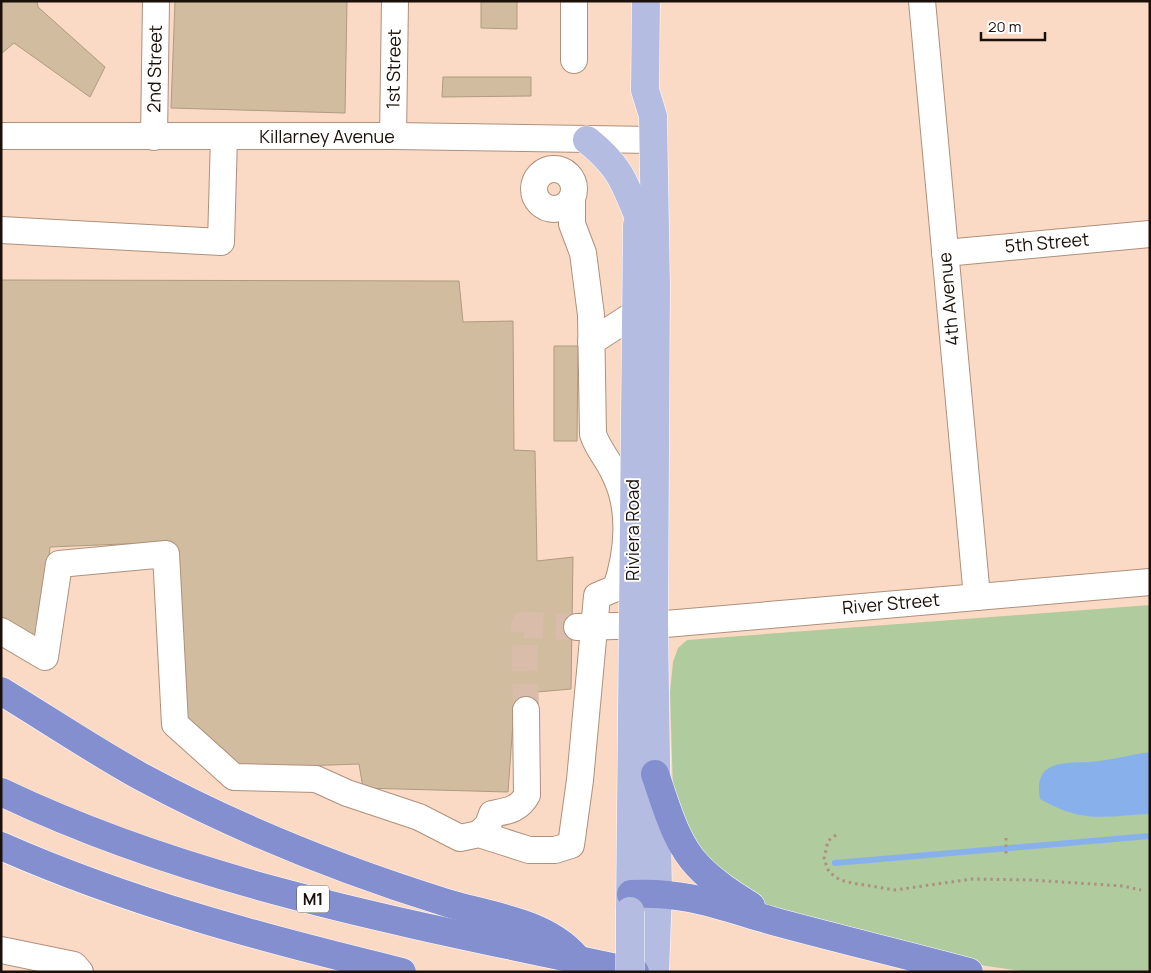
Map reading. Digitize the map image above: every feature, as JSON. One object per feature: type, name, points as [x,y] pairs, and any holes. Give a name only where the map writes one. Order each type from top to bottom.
[{"type":"highway","points":[[1,691],[140,776],[249,830],[298,852],[374,880],[535,929],[557,940],[578,960]]},
{"type":"highway","points":[[655,774],[673,822],[697,865],[725,889],[779,923]]},
{"type":"highway","name":"M1","points":[[1,792],[100,834],[233,878],[395,919],[635,972]]},
{"type":"highway","points":[[1,846],[56,869],[189,916],[304,948],[402,972]]},
{"type":"highway","points":[[1,865],[23,869],[56,869]]},
{"type":"highway","points":[[644,902],[696,898],[779,923],[969,972]]},
{"type":"main road","name":"Riviera Road","points":[[630,972],[644,902],[655,774],[644,625],[627,490],[636,313],[637,213],[645,140],[653,116],[645,90],[646,1]]},
{"type":"main road","points":[[584,140],[612,162],[622,176],[637,213]]},
{"type":"main road","name":"Riviera Road","points":[[645,140],[656,286],[644,625],[644,902],[655,972]]},
{"type":"street","name":"2nd Street","points":[[154,137],[156,1]]},
{"type":"street","name":"1st Street","points":[[393,136],[395,1]]},
{"type":"street","points":[[574,1],[574,60]]},
{"type":"street","name":"4th Avenue","points":[[922,1],[977,597]]},
{"type":"street","name":"Killarney Avenue","points":[[1,136],[393,136],[645,140]]},
{"type":"street","points":[[1,230],[221,242],[224,137]]},
{"type":"street","points":[[509,139],[528,154],[534,163],[537,170],[538,205]]},
{"type":"street","points":[[1,631],[46,657],[59,564],[166,554],[175,724],[234,777],[316,779],[347,793],[418,817],[460,838],[480,834],[529,850],[554,850],[571,846],[581,771],[585,627],[597,596],[616,588],[624,564],[627,528],[627,490],[597,446],[593,434],[590,315],[583,253],[572,224],[572,190],[569,165],[571,156],[584,140]]},
{"type":"street","points":[[554,169],[567,174],[572,190],[566,206],[557,210],[538,205],[544,172],[554,169]]},
{"type":"street","name":"5th Street","points":[[945,253],[1150,234]]},
{"type":"street","points":[[591,342],[636,313]]},
{"type":"street","name":"River Street","points":[[585,627],[644,625],[1150,582]]},
{"type":"street","points":[[480,834],[488,825],[492,814],[509,811],[522,805],[527,795],[526,710]]},
{"type":"street","points":[[1,950],[74,966],[80,972]]},
{"type":"path","points":[[836,835],[828,841],[824,859],[829,872],[840,880],[852,884],[895,890],[972,880],[1031,880],[1123,886],[1141,890]]},
{"type":"path","points":[[1006,838],[1006,856]]},
{"type":"green space","points":[[1150,605],[1150,972],[1029,972],[986,966],[790,914],[752,900],[702,858],[673,792],[670,692],[673,662],[678,648],[687,640]]},
{"type":"water","points":[[1150,752],[1150,814],[1094,817],[1069,812],[1040,799],[1039,785],[1042,775],[1056,765],[1105,760]]},
{"type":"building","points":[[1,1],[37,1],[38,7],[105,67],[90,97],[14,43],[1,54]]},
{"type":"building","points":[[175,1],[347,1],[345,113],[171,108]]},
{"type":"building","points":[[481,1],[517,1],[517,29],[481,28]]},
{"type":"building","points":[[443,77],[531,77],[531,96],[442,97]]},
{"type":"building","points":[[1,280],[459,281],[463,322],[513,321],[514,450],[535,451],[537,561],[573,557],[571,689],[515,694],[508,792],[363,788],[359,764],[244,768],[181,719],[172,542],[50,547],[41,639],[1,617]]},
{"type":"building","points":[[554,346],[578,346],[577,441],[554,441]]},
{"type":"waterway","points":[[835,863],[1150,836]]},
{"type":"tunnel","points":[[526,710],[524,625],[577,627]]}]
